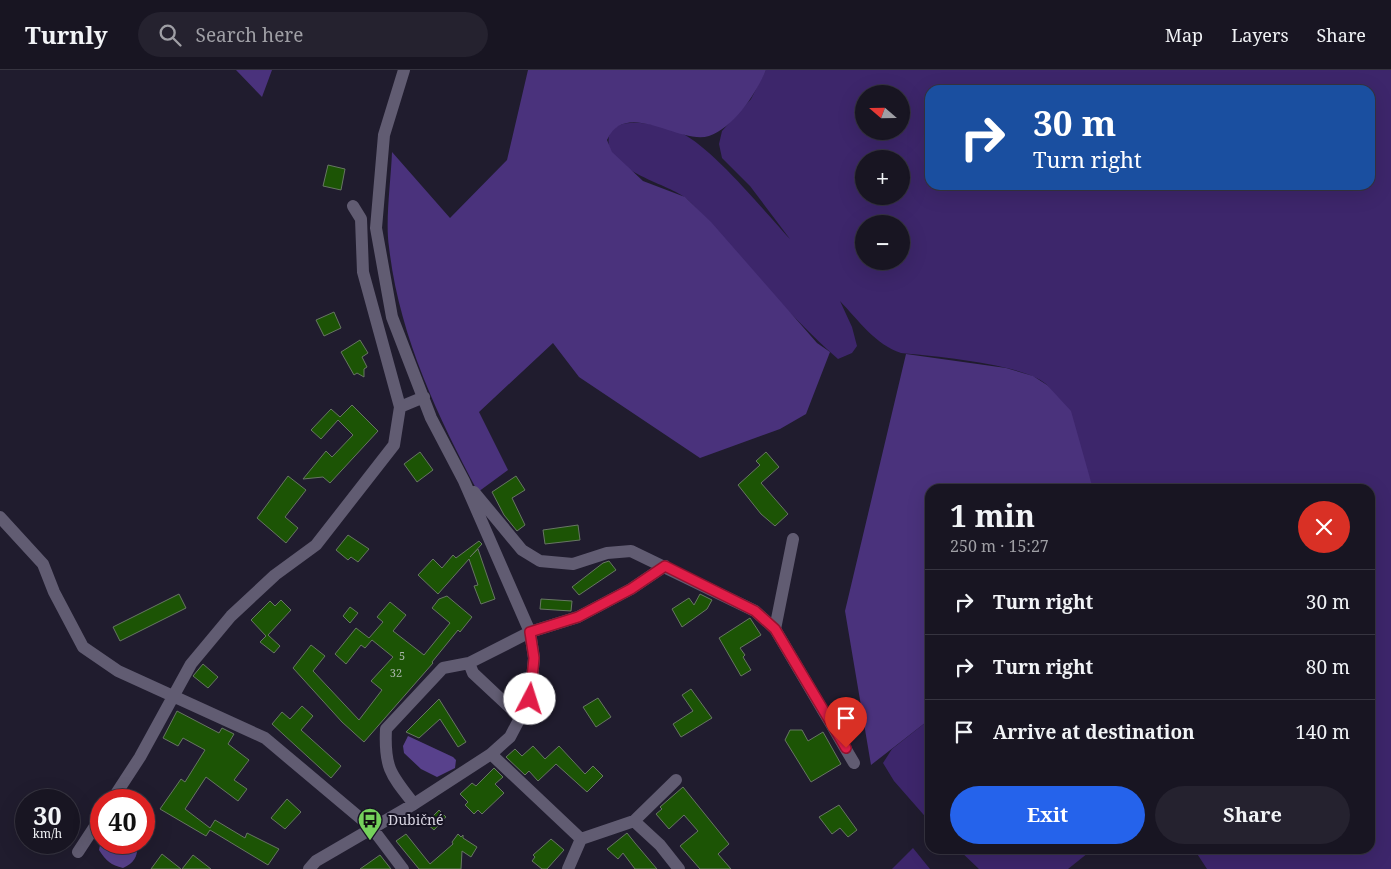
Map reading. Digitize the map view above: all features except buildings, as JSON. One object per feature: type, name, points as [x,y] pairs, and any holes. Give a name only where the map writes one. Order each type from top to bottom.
[{"type":"street","points":[[309,869],[316,862],[414,804],[491,754],[510,737],[530,699],[534,658],[530,632],[464,481],[431,418],[392,317],[376,228],[384,135],[404,70]]},
{"type":"street","points":[[119,789],[140,757],[191,664],[231,616],[274,575],[316,545],[394,445],[400,407],[363,272],[362,219],[353,206]]},
{"type":"street","points":[[400,407],[424,397]]},
{"type":"street","points":[[464,481],[522,550],[540,561],[573,564],[607,553],[631,551],[755,611],[775,629],[854,764]]},
{"type":"street","points":[[0,517],[43,564],[54,592],[83,647],[118,671],[265,738],[372,828],[403,869]]},
{"type":"street","points":[[775,629],[793,539]]},
{"type":"street","points":[[414,804],[391,774],[384,754],[386,729],[443,668],[469,663],[530,632],[578,617],[631,589],[665,566]]},
{"type":"street","points":[[469,663],[473,673],[520,717]]},
{"type":"street","points":[[491,754],[581,839]]},
{"type":"street","points":[[568,869],[581,839],[634,821],[676,780]]},
{"type":"street","points":[[634,821],[660,845],[680,869]]},
{"type":"street","points":[[80,849],[90,834]]},
{"type":"shaded area","points":[[236,70],[272,70],[262,97]]},
{"type":"shaded area","points":[[528,70],[766,70],[744,108],[727,125],[709,136],[683,135],[640,123],[627,123],[616,128],[607,140],[612,152],[643,181],[685,197],[711,222],[817,343],[830,352],[806,414],[780,429],[700,458],[579,377],[553,343],[479,412],[508,470],[478,492],[434,404],[401,312],[388,237],[392,152],[450,218],[507,160]]},
{"type":"shaded area","points":[[766,70],[1391,70],[1391,869],[1207,869],[1197,854],[1375,854],[1375,484],[1091,484],[1079,451],[1051,390],[1046,384],[1035,377],[1019,371],[977,362],[901,353],[875,338],[840,301],[852,327],[857,346],[852,353],[838,359],[786,309],[687,199],[639,175],[616,158],[610,148],[609,136],[617,126],[636,123],[663,127],[681,133],[708,152],[723,166],[790,239],[750,186],[722,158],[719,144],[722,131],[751,99]]},
{"type":"shaded area","points":[[906,354],[1006,368],[1033,376],[1047,385],[1071,411],[1092,484],[925,484],[925,723],[871,765],[845,611]]},
{"type":"shaded area","points":[[925,723],[925,816],[894,781],[883,763],[892,749]]},
{"type":"shaded area","points":[[408,736],[453,757],[456,760],[455,768],[437,777],[421,769],[404,753],[403,746]]},
{"type":"shaded area","points":[[913,848],[930,869],[892,869]]},
{"type":"shaded area","points":[[102,854],[136,854],[131,863],[123,868],[107,860]]},
{"type":"shaded area","points":[[963,854],[1087,854],[1068,869],[979,869]]},
{"type":"place","name":"Dubičné","points":[[370,841]]},
{"type":"route","points":[[530,699],[534,658],[530,632],[578,617],[631,589],[665,566],[755,611],[775,629],[846,748]]}]
